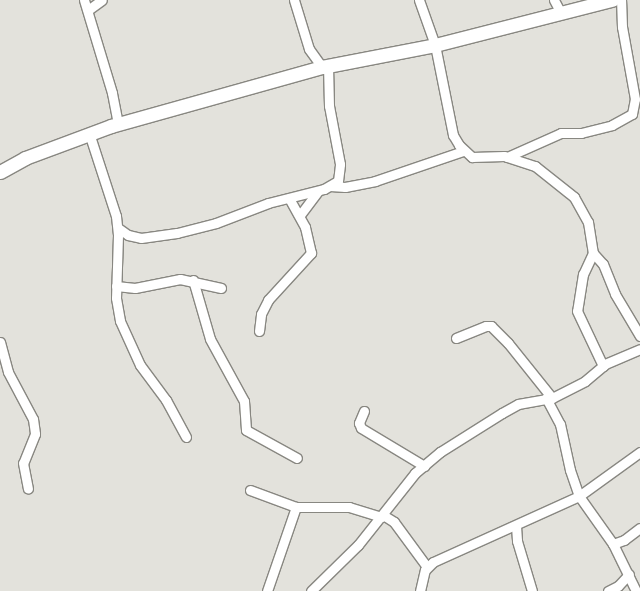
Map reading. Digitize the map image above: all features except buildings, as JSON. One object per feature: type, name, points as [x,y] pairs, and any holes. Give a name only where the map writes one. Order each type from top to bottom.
[{"type":"street","points":[[84,0],[112,93],[118,124]]},
{"type":"street","points":[[88,10],[99,0]]},
{"type":"street","points":[[118,228],[128,235],[141,238],[177,234],[289,198],[319,190],[338,181],[341,174],[329,106],[325,67],[310,49],[294,0]]},
{"type":"street","points":[[419,0],[435,45],[453,135],[463,151],[472,157],[506,157],[535,166],[574,197],[588,222],[593,253],[603,264],[615,294],[640,336]]},
{"type":"street","points":[[554,0],[561,13]]},
{"type":"street","points":[[0,172],[25,158],[89,133],[118,124],[325,67],[435,45],[612,0]]},
{"type":"street","points":[[506,157],[556,135],[612,125],[632,114],[635,99],[622,27],[621,0]]},
{"type":"street","points":[[89,133],[109,191],[118,228],[116,286],[120,321],[140,365],[166,400],[186,437]]},
{"type":"street","points":[[329,186],[345,187],[375,181],[463,151]]},
{"type":"street","points":[[300,216],[319,190]]},
{"type":"street","points":[[259,331],[261,314],[268,300],[308,259],[311,253],[300,216],[289,198]]},
{"type":"street","points":[[593,253],[583,274],[577,311],[603,366]]},
{"type":"street","points":[[116,286],[135,288],[168,280],[193,280],[221,288]]},
{"type":"street","points":[[193,280],[210,339],[244,401],[246,430],[298,458]]},
{"type":"street","points":[[456,338],[486,326],[494,328],[549,398],[560,424],[570,470],[579,496],[613,544],[636,586]]},
{"type":"street","points":[[0,342],[3,365],[33,419],[35,434],[23,463],[28,489]]},
{"type":"street","points":[[311,591],[358,545],[382,516],[395,496],[424,466],[502,412],[518,404],[549,398],[585,381],[603,366],[640,349]]},
{"type":"street","points":[[364,411],[359,422],[361,428],[424,466]]},
{"type":"street","points":[[420,591],[427,567],[579,496],[640,452]]},
{"type":"street","points":[[250,490],[296,507],[349,507],[382,516],[394,522],[427,567]]},
{"type":"street","points":[[268,591],[296,507]]},
{"type":"street","points":[[516,526],[516,541],[532,591]]},
{"type":"street","points":[[613,544],[624,540],[640,528]]},
{"type":"street","points":[[608,591],[618,586],[629,574]]}]
